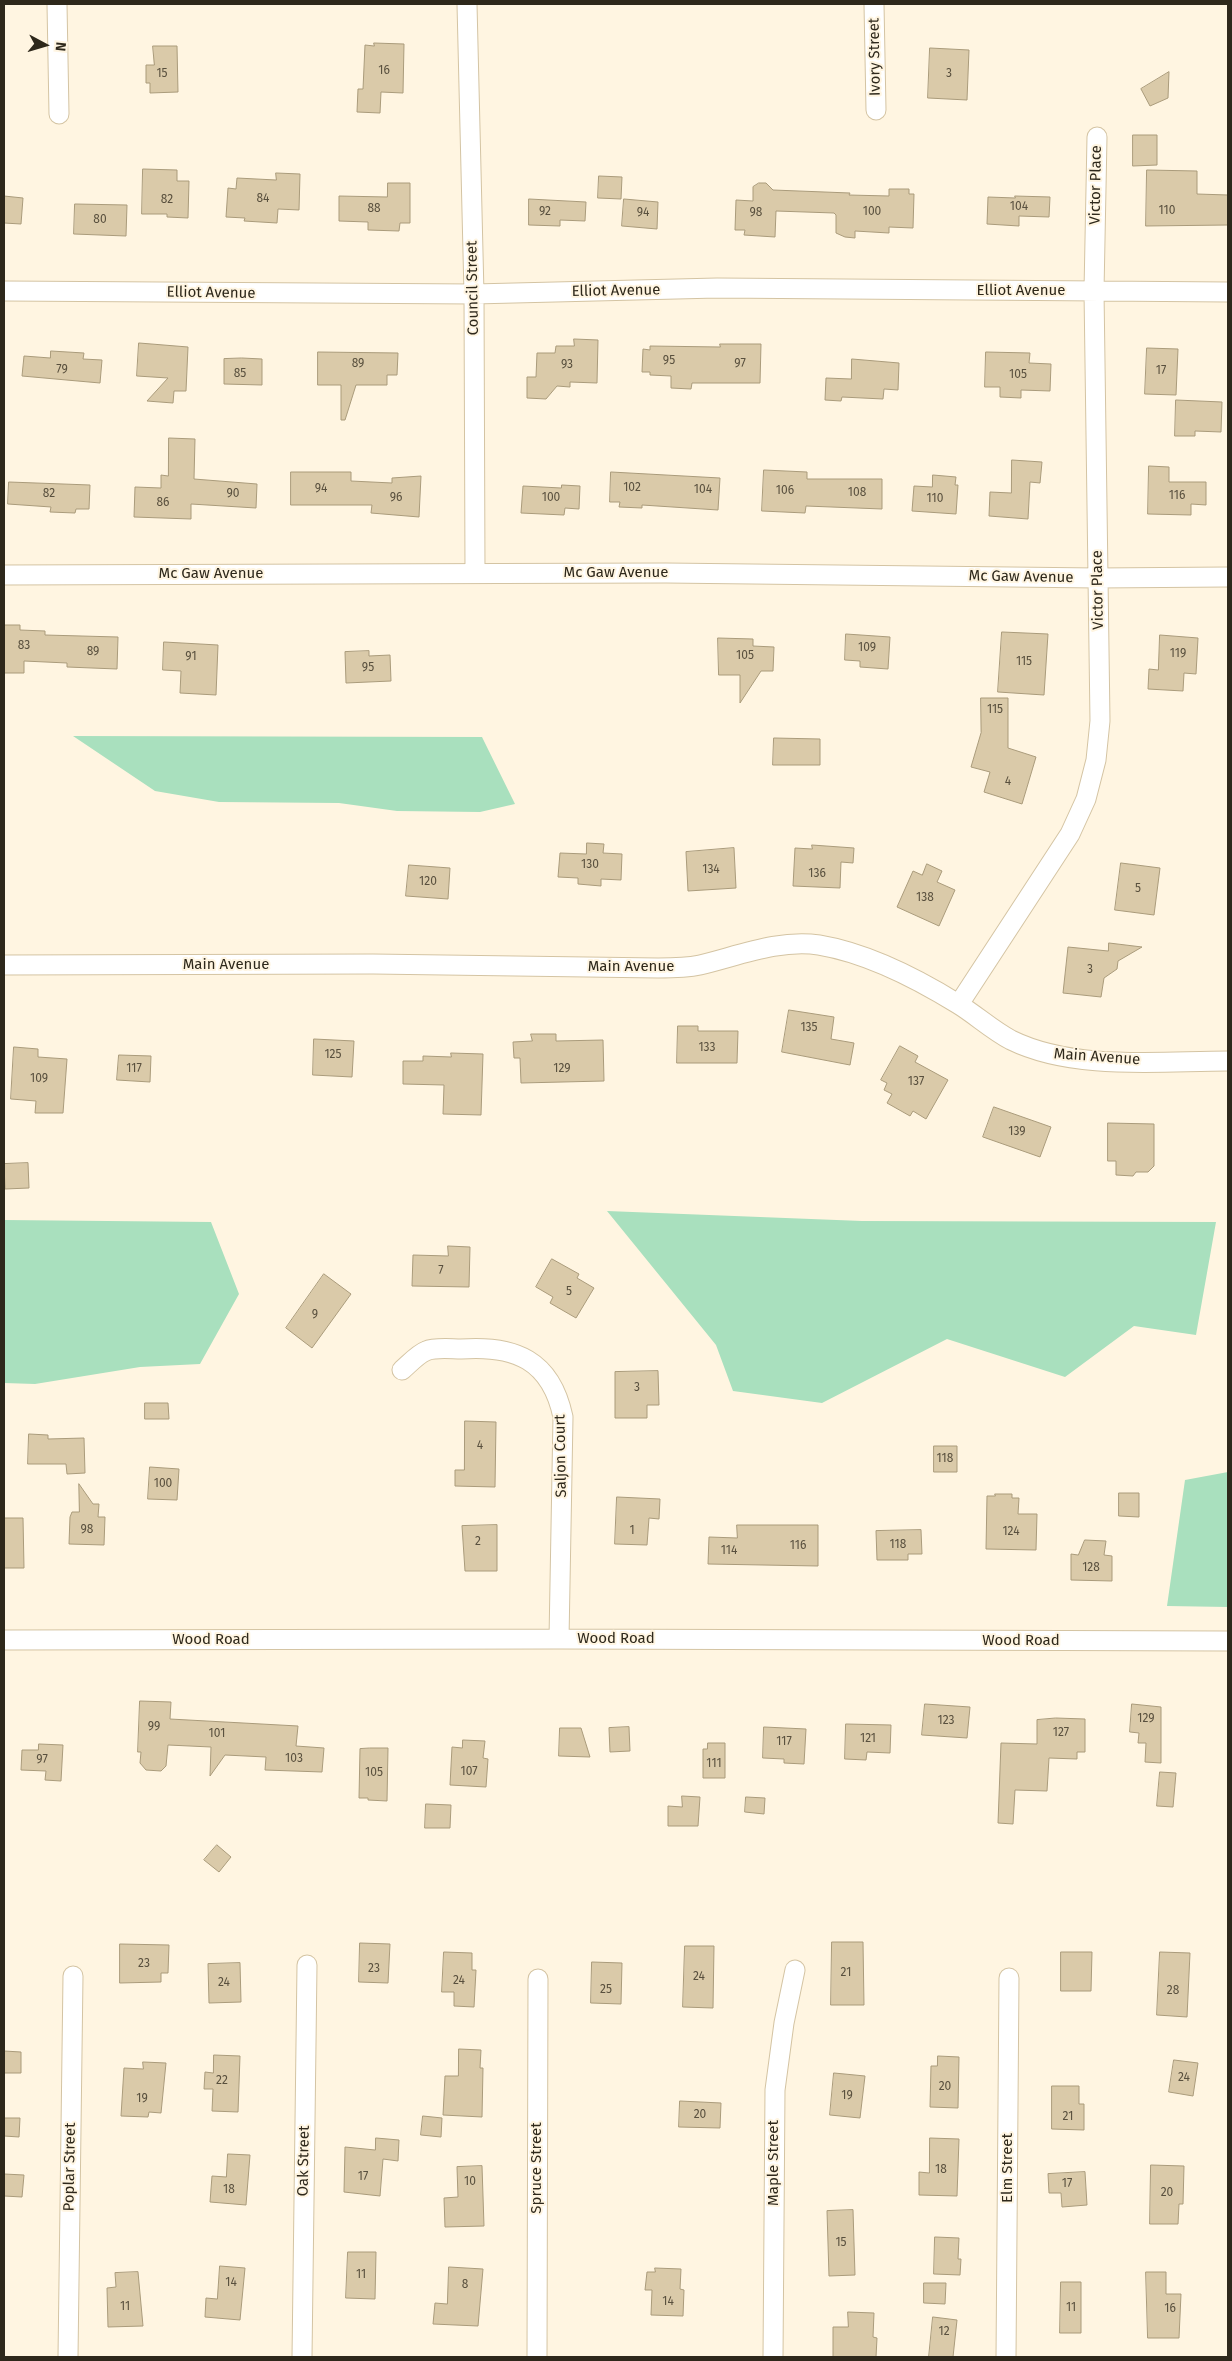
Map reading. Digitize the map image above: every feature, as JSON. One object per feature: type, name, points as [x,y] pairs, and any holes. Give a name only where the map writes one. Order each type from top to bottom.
[{"type":"street","points":[[57,4],[59,114]]},
{"type":"street","name":"Council Street","points":[[467,4],[474,294],[475,573]]},
{"type":"street","name":"Ivory Street","points":[[874,4],[876,110]]},
{"type":"street","name":"Victor Place","points":[[959,1004],[1070,834],[1086,799],[1096,760],[1100,722],[1094,291],[1097,137]]},
{"type":"street","name":"Elliot Avenue","points":[[4,291],[474,294],[717,288],[1228,292]]},
{"type":"street","name":"Mc Gaw Avenue","points":[[4,575],[475,573],[923,575],[1097,578],[1228,577]]},
{"type":"street","name":"Main Avenue","points":[[4,965],[373,964],[658,968],[699,965],[780,945],[817,945],[849,952],[920,983],[959,1004],[1010,1039],[1047,1054],[1090,1060],[1228,1061]]},
{"type":"street","name":"Saljon Court","points":[[402,1370],[426,1351],[486,1347],[530,1359],[545,1373],[559,1401],[563,1417],[559,1639]]},
{"type":"street","name":"Wood Road","points":[[4,1640],[559,1639],[1228,1642]]},
{"type":"street","name":"Oak Street","points":[[302,2357],[306,1965]]},
{"type":"street","name":"Maple Street","points":[[773,2357],[775,2090],[784,2023],[795,1970]]},
{"type":"street","name":"Poplar Street","points":[[68,2357],[73,1976]]},
{"type":"street","name":"Elm Street","points":[[1006,2357],[1009,1978]]},
{"type":"street","name":"Spruce Street","points":[[537,2357],[538,1979]]},
{"type":"green space","points":[[73,736],[482,737],[515,804],[480,812],[397,811],[339,803],[219,802],[155,791]]},
{"type":"green space","points":[[607,1211],[862,1221],[1216,1222],[1196,1335],[1134,1326],[1065,1377],[947,1339],[822,1403],[733,1391],[716,1345]]},
{"type":"green space","points":[[4,1220],[211,1222],[239,1294],[200,1364],[140,1367],[35,1384],[4,1383]]},
{"type":"green space","points":[[1228,1472],[1228,1607],[1167,1606],[1185,1480]]},
{"type":"building","points":[[374,43],[404,44],[403,93],[381,92],[380,113],[357,112],[358,89],[363,89],[365,45],[374,46]]},
{"type":"building","points":[[153,46],[177,46],[178,92],[150,93],[150,83],[146,83],[146,65],[154,65]]},
{"type":"building","points":[[930,48],[969,50],[967,100],[928,98]]},
{"type":"building","points":[[1169,72],[1168,98],[1150,106],[1141,89]]},
{"type":"building","points":[[1133,135],[1157,135],[1157,165],[1133,166]]},
{"type":"building","points":[[143,169],[177,170],[177,181],[189,181],[188,218],[167,217],[167,214],[142,214]]},
{"type":"building","points":[[1147,170],[1197,171],[1197,194],[1228,195],[1228,225],[1146,226]]},
{"type":"building","points":[[276,173],[300,174],[299,210],[278,209],[277,223],[244,221],[245,218],[226,217],[228,188],[236,189],[237,178],[276,180]]},
{"type":"building","points":[[599,176],[622,177],[621,199],[598,198]]},
{"type":"building","points":[[388,183],[410,183],[410,223],[400,223],[399,231],[368,230],[368,222],[339,221],[339,196],[387,197]]},
{"type":"building","points":[[759,183],[766,183],[773,190],[850,193],[849,195],[889,196],[889,189],[909,189],[909,194],[914,194],[913,228],[889,227],[889,233],[855,231],[855,238],[845,237],[836,233],[836,215],[834,213],[776,211],[775,237],[744,235],[745,230],[735,230],[736,200],[753,201],[753,187]]},
{"type":"building","points":[[4,196],[23,198],[21,224],[4,223]]},
{"type":"building","points":[[1015,196],[1050,197],[1049,217],[1019,216],[1019,226],[987,224],[988,197],[1015,198]]},
{"type":"building","points":[[529,199],[586,202],[585,221],[560,220],[560,226],[529,225]]},
{"type":"building","points":[[624,199],[658,202],[657,229],[622,226]]},
{"type":"building","points":[[75,204],[127,205],[126,236],[74,234]]},
{"type":"building","points":[[574,339],[598,340],[597,383],[570,382],[570,387],[557,386],[546,399],[527,398],[527,377],[536,377],[537,353],[555,353],[556,346],[574,346]]},
{"type":"building","points":[[139,343],[188,347],[186,391],[174,391],[173,403],[147,401],[168,378],[137,376]]},
{"type":"building","points":[[720,344],[761,344],[760,383],[692,383],[691,389],[671,388],[671,376],[650,375],[650,372],[642,372],[643,349],[650,350],[650,346],[720,347]]},
{"type":"building","points":[[1147,348],[1178,349],[1176,395],[1145,394]]},
{"type":"building","points":[[51,351],[84,353],[83,359],[102,360],[100,383],[22,376],[24,356],[50,358]]},
{"type":"building","points":[[318,352],[398,353],[397,375],[387,375],[387,385],[356,385],[345,420],[341,420],[341,385],[318,385]]},
{"type":"building","points":[[986,352],[1030,353],[1029,363],[1051,364],[1050,391],[1021,390],[1021,398],[1000,397],[1000,387],[985,387]]},
{"type":"building","points":[[224,359],[262,359],[262,385],[224,384]]},
{"type":"building","points":[[852,359],[899,363],[898,390],[884,389],[883,399],[842,397],[841,401],[825,400],[826,378],[851,379]]},
{"type":"building","points":[[1176,400],[1222,402],[1221,432],[1195,431],[1195,436],[1175,436]]},
{"type":"building","points":[[169,438],[195,439],[194,479],[257,484],[256,508],[191,504],[191,519],[134,517],[135,487],[161,488],[161,475],[168,476]]},
{"type":"building","points":[[1012,460],[1042,462],[1040,483],[1030,482],[1028,519],[989,516],[990,492],[1011,493]]},
{"type":"building","points":[[1149,466],[1169,467],[1169,482],[1206,482],[1206,505],[1191,504],[1191,515],[1148,514]]},
{"type":"building","points":[[764,470],[807,472],[807,479],[882,479],[882,509],[806,506],[805,513],[762,511]]},
{"type":"building","points":[[291,472],[351,472],[351,481],[392,483],[392,478],[421,476],[419,517],[371,513],[372,505],[291,505]]},
{"type":"building","points":[[611,472],[720,478],[718,510],[642,505],[642,508],[619,507],[620,502],[610,502]]},
{"type":"building","points":[[933,475],[956,477],[955,485],[958,485],[956,514],[912,511],[914,486],[932,487]]},
{"type":"building","points":[[9,482],[90,485],[89,509],[76,509],[75,513],[50,512],[51,507],[8,504]]},
{"type":"building","points":[[562,485],[580,486],[579,509],[565,508],[564,515],[521,513],[523,486],[561,488]]},
{"type":"building","points":[[4,625],[20,625],[20,630],[45,631],[45,635],[118,637],[117,669],[67,667],[67,663],[24,661],[24,673],[4,673]]},
{"type":"building","points":[[1002,632],[1048,634],[1044,695],[998,692]]},
{"type":"building","points":[[846,634],[890,637],[888,669],[860,667],[860,661],[845,660]]},
{"type":"building","points":[[1160,635],[1198,638],[1196,674],[1184,673],[1183,691],[1148,689],[1149,669],[1158,670]]},
{"type":"building","points":[[718,638],[753,639],[753,646],[774,647],[773,671],[761,671],[740,703],[740,675],[719,675]]},
{"type":"building","points":[[164,642],[218,645],[216,695],[180,693],[181,671],[163,670]]},
{"type":"building","points":[[369,651],[369,656],[390,655],[391,681],[346,683],[345,652]]},
{"type":"building","points":[[981,698],[1008,698],[1008,748],[1036,757],[1022,804],[984,792],[990,772],[971,767],[981,733]]},
{"type":"building","points":[[774,738],[820,739],[820,765],[773,765]]},
{"type":"building","points":[[587,843],[604,844],[603,853],[622,854],[621,880],[601,879],[601,886],[578,884],[578,878],[558,877],[560,853],[586,854]]},
{"type":"building","points":[[812,845],[854,848],[853,863],[841,862],[840,888],[793,886],[795,848],[812,849]]},
{"type":"building","points":[[734,848],[736,888],[688,891],[686,852]]},
{"type":"building","points":[[1121,863],[1160,868],[1154,915],[1115,910]]},
{"type":"building","points":[[927,864],[942,871],[937,882],[955,890],[939,926],[897,907],[913,871],[922,875]]},
{"type":"building","points":[[409,865],[450,868],[448,899],[406,896]]},
{"type":"building","points":[[1109,943],[1142,947],[1118,961],[1117,969],[1104,978],[1101,997],[1063,993],[1068,947],[1108,951]]},
{"type":"building","points":[[789,1010],[834,1017],[831,1039],[854,1043],[850,1065],[782,1052]]},
{"type":"building","points":[[678,1026],[698,1026],[698,1031],[738,1031],[737,1063],[677,1063]]},
{"type":"building","points":[[531,1034],[556,1034],[556,1041],[603,1040],[604,1081],[521,1083],[520,1058],[514,1058],[513,1042],[532,1041]]},
{"type":"building","points":[[314,1039],[354,1041],[352,1077],[313,1075]]},
{"type":"building","points":[[900,1046],[918,1056],[915,1062],[948,1080],[926,1119],[913,1111],[910,1116],[887,1103],[892,1094],[884,1090],[887,1083],[881,1080]]},
{"type":"building","points":[[14,1047],[38,1049],[38,1057],[67,1059],[63,1113],[35,1113],[36,1101],[11,1099]]},
{"type":"building","points":[[451,1053],[483,1054],[481,1115],[443,1114],[444,1085],[403,1084],[403,1061],[423,1061],[423,1056],[451,1057]]},
{"type":"building","points":[[119,1055],[151,1056],[150,1082],[117,1080]]},
{"type":"building","points":[[994,1107],[1051,1127],[1040,1157],[983,1137]]},
{"type":"building","points":[[1108,1123],[1154,1124],[1154,1166],[1148,1172],[1136,1172],[1133,1176],[1116,1175],[1116,1161],[1108,1161]]},
{"type":"building","points":[[28,1163],[29,1188],[5,1189],[4,1164]]},
{"type":"building","points":[[448,1246],[470,1247],[469,1287],[412,1286],[413,1255],[448,1256]]},
{"type":"building","points":[[552,1259],[579,1274],[577,1278],[594,1288],[576,1318],[550,1303],[553,1297],[536,1287]]},
{"type":"building","points":[[324,1274],[351,1294],[312,1348],[286,1328]]},
{"type":"building","points":[[658,1371],[659,1405],[647,1405],[647,1418],[615,1418],[615,1372]]},
{"type":"building","points":[[145,1403],[168,1403],[169,1419],[145,1419]]},
{"type":"building","points":[[465,1421],[496,1422],[495,1487],[455,1486],[455,1470],[464,1470]]},
{"type":"building","points":[[29,1434],[48,1435],[48,1439],[84,1438],[85,1473],[67,1474],[66,1464],[28,1464]]},
{"type":"building","points":[[934,1446],[957,1446],[957,1472],[934,1472]]},
{"type":"building","points":[[150,1467],[179,1469],[177,1500],[148,1499]]},
{"type":"building","points":[[79,1484],[93,1504],[99,1504],[98,1517],[105,1517],[104,1545],[69,1544],[70,1517],[72,1512],[79,1512]]},
{"type":"building","points":[[1119,1493],[1139,1493],[1139,1517],[1119,1516]]},
{"type":"building","points":[[995,1494],[1012,1494],[1012,1498],[1019,1498],[1018,1514],[1037,1514],[1036,1550],[986,1549],[987,1496],[995,1496]]},
{"type":"building","points":[[617,1497],[660,1499],[659,1519],[649,1518],[647,1545],[615,1544]]},
{"type":"building","points":[[4,1518],[23,1518],[24,1568],[4,1568]]},
{"type":"building","points":[[497,1525],[497,1571],[465,1571],[462,1526]]},
{"type":"building","points":[[737,1525],[818,1525],[818,1566],[708,1564],[709,1537],[737,1538]]},
{"type":"building","points":[[921,1530],[922,1554],[908,1554],[908,1560],[877,1560],[876,1531]]},
{"type":"building","points":[[1085,1540],[1106,1541],[1104,1555],[1112,1556],[1112,1581],[1071,1580],[1071,1554],[1078,1555]]},
{"type":"building","points":[[140,1701],[171,1702],[170,1719],[298,1726],[296,1746],[324,1748],[322,1772],[265,1770],[266,1757],[225,1755],[210,1776],[211,1747],[168,1745],[166,1766],[161,1771],[146,1770],[140,1763],[141,1752],[138,1752]]},
{"type":"building","points":[[925,1704],[970,1707],[967,1738],[922,1735]]},
{"type":"building","points":[[1132,1704],[1161,1707],[1161,1763],[1145,1762],[1146,1743],[1138,1743],[1139,1733],[1130,1732]]},
{"type":"building","points":[[1056,1718],[1085,1719],[1085,1752],[1077,1752],[1077,1759],[1049,1758],[1047,1791],[1015,1790],[1013,1824],[998,1823],[1001,1743],[1037,1744],[1037,1720]]},
{"type":"building","points":[[846,1724],[891,1725],[890,1753],[867,1752],[866,1760],[845,1759]]},
{"type":"building","points":[[629,1727],[630,1751],[610,1752],[609,1728]]},
{"type":"building","points":[[764,1727],[806,1729],[804,1764],[784,1763],[784,1759],[763,1758]]},
{"type":"building","points":[[560,1728],[581,1728],[590,1757],[559,1756]]},
{"type":"building","points":[[463,1740],[485,1741],[483,1758],[488,1759],[486,1787],[450,1785],[452,1747],[462,1748]]},
{"type":"building","points":[[708,1743],[725,1743],[725,1778],[703,1778],[703,1749],[707,1749]]},
{"type":"building","points":[[39,1744],[63,1745],[61,1781],[45,1780],[46,1771],[21,1770],[22,1750],[38,1750]]},
{"type":"building","points":[[388,1748],[387,1801],[359,1798],[360,1749]]},
{"type":"building","points":[[1160,1772],[1176,1773],[1173,1807],[1157,1806]]},
{"type":"building","points":[[682,1796],[700,1797],[698,1826],[668,1826],[668,1806],[682,1807]]},
{"type":"building","points":[[746,1797],[765,1798],[764,1814],[745,1812]]},
{"type":"building","points":[[426,1804],[451,1805],[450,1828],[425,1828]]},
{"type":"building","points":[[217,1845],[231,1857],[219,1872],[204,1860]]},
{"type":"building","points":[[832,1942],[863,1942],[864,2005],[831,2005]]},
{"type":"building","points":[[360,1943],[390,1944],[388,1983],[359,1982]]},
{"type":"building","points":[[120,1944],[169,1945],[168,1973],[161,1973],[161,1982],[120,1983]]},
{"type":"building","points":[[685,1946],[714,1946],[713,2008],[683,2007]]},
{"type":"building","points":[[444,1952],[472,1953],[472,1970],[476,1970],[474,2007],[454,2006],[454,1992],[442,1992]]},
{"type":"building","points":[[1061,1952],[1092,1952],[1091,1991],[1061,1991]]},
{"type":"building","points":[[1160,1952],[1190,1953],[1187,2017],[1157,2015]]},
{"type":"building","points":[[592,1962],[622,1963],[621,2004],[591,2003]]},
{"type":"building","points":[[240,1963],[241,2002],[209,2003],[208,1964]]},
{"type":"building","points":[[459,2049],[481,2050],[480,2068],[483,2068],[482,2117],[443,2115],[445,2076],[458,2076]]},
{"type":"building","points":[[4,2051],[21,2052],[21,2073],[4,2073]]},
{"type":"building","points":[[214,2055],[240,2056],[238,2112],[212,2111],[213,2089],[204,2089],[205,2072],[213,2073]]},
{"type":"building","points":[[938,2056],[959,2057],[958,2108],[930,2107],[931,2066],[937,2066]]},
{"type":"building","points":[[1174,2060],[1198,2063],[1193,2096],[1169,2092]]},
{"type":"building","points":[[143,2062],[166,2063],[161,2113],[149,2112],[148,2117],[121,2116],[124,2068],[143,2069]]},
{"type":"building","points":[[834,2073],[865,2076],[860,2118],[830,2115]]},
{"type":"building","points":[[1052,2086],[1079,2086],[1079,2104],[1084,2104],[1084,2130],[1052,2129]]},
{"type":"building","points":[[680,2101],[721,2103],[720,2128],[679,2127]]},
{"type":"building","points":[[423,2116],[442,2118],[441,2137],[421,2135]]},
{"type":"building","points":[[4,2118],[20,2118],[19,2137],[4,2136]]},
{"type":"building","points":[[376,2138],[399,2140],[398,2161],[383,2159],[380,2196],[344,2192],[345,2147],[375,2150]]},
{"type":"building","points":[[930,2138],[959,2139],[957,2196],[919,2195],[919,2172],[929,2173]]},
{"type":"building","points":[[228,2154],[250,2155],[246,2205],[210,2202],[212,2176],[226,2177]]},
{"type":"building","points":[[1151,2165],[1184,2166],[1183,2204],[1179,2204],[1178,2224],[1150,2224]]},
{"type":"building","points":[[482,2166],[484,2226],[445,2227],[444,2198],[458,2197],[457,2167]]},
{"type":"building","points":[[1085,2172],[1087,2205],[1062,2207],[1061,2193],[1049,2193],[1048,2174]]},
{"type":"building","points":[[4,2174],[24,2175],[22,2197],[4,2196]]},
{"type":"building","points":[[853,2210],[855,2275],[829,2276],[827,2211]]},
{"type":"building","points":[[935,2237],[959,2238],[958,2259],[961,2259],[960,2275],[934,2274]]},
{"type":"building","points":[[348,2252],[376,2252],[375,2299],[346,2298]]},
{"type":"building","points":[[220,2266],[245,2268],[240,2320],[205,2317],[206,2298],[217,2299]]},
{"type":"building","points":[[449,2267],[483,2269],[478,2326],[433,2324],[435,2303],[447,2304]]},
{"type":"building","points":[[655,2268],[681,2269],[680,2289],[684,2290],[683,2316],[651,2315],[652,2290],[645,2290],[647,2272],[655,2272]]},
{"type":"building","points":[[138,2272],[143,2326],[108,2327],[107,2288],[116,2287],[115,2273]]},
{"type":"building","points":[[1146,2272],[1166,2272],[1166,2294],[1181,2294],[1179,2338],[1148,2338]]},
{"type":"building","points":[[1061,2282],[1081,2282],[1081,2333],[1060,2333]]},
{"type":"building","points":[[924,2283],[946,2283],[945,2304],[924,2303]]},
{"type":"building","points":[[848,2312],[874,2313],[873,2337],[877,2338],[876,2357],[833,2357],[833,2327],[848,2327]]},
{"type":"building","points":[[933,2317],[957,2320],[953,2357],[929,2357]]}]
